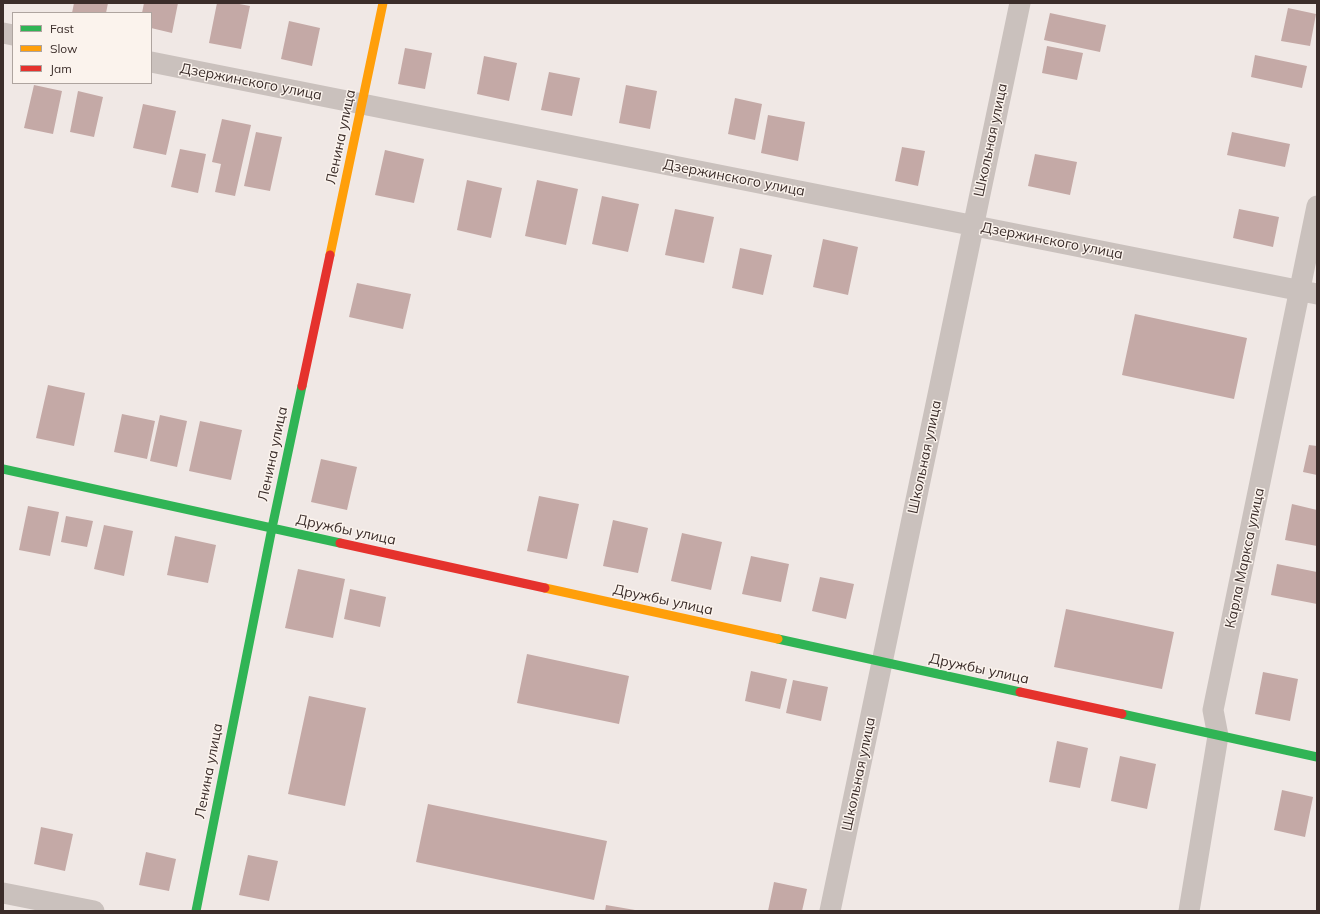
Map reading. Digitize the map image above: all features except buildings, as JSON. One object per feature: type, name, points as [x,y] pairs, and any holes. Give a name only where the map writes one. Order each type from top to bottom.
[{"type":"street","name":"Ленина улица","points":[[196,911],[272,528],[383,3]]},
{"type":"street","name":"Школьная улица","points":[[830,911],[1020,3]]},
{"type":"street","name":"Дзержинского улица","points":[[152,62],[1308,293]]},
{"type":"street","name":"Карла Маркса улица","points":[[1189,911],[1218,736],[1213,710],[1308,293],[1317,206]]},
{"type":"street","name":"Дружбы улица","points":[[3,469],[1317,757]]},
{"type":"street","points":[[3,892],[94,911]]},
{"type":"traffic: fast","points":[[196,911],[272,528],[302,386]]},
{"type":"traffic: fast","points":[[3,469],[340,543]]},
{"type":"traffic: fast","points":[[778,639],[1020,692]]},
{"type":"traffic: fast","points":[[1122,714],[1317,757]]},
{"type":"traffic: slow","points":[[330,255],[383,3]]},
{"type":"traffic: slow","points":[[545,588],[778,639]]},
{"type":"traffic: jam","points":[[302,386],[330,255]]},
{"type":"traffic: jam","points":[[340,543],[545,588]]},
{"type":"traffic: jam","points":[[1020,692],[1122,714]]}]
